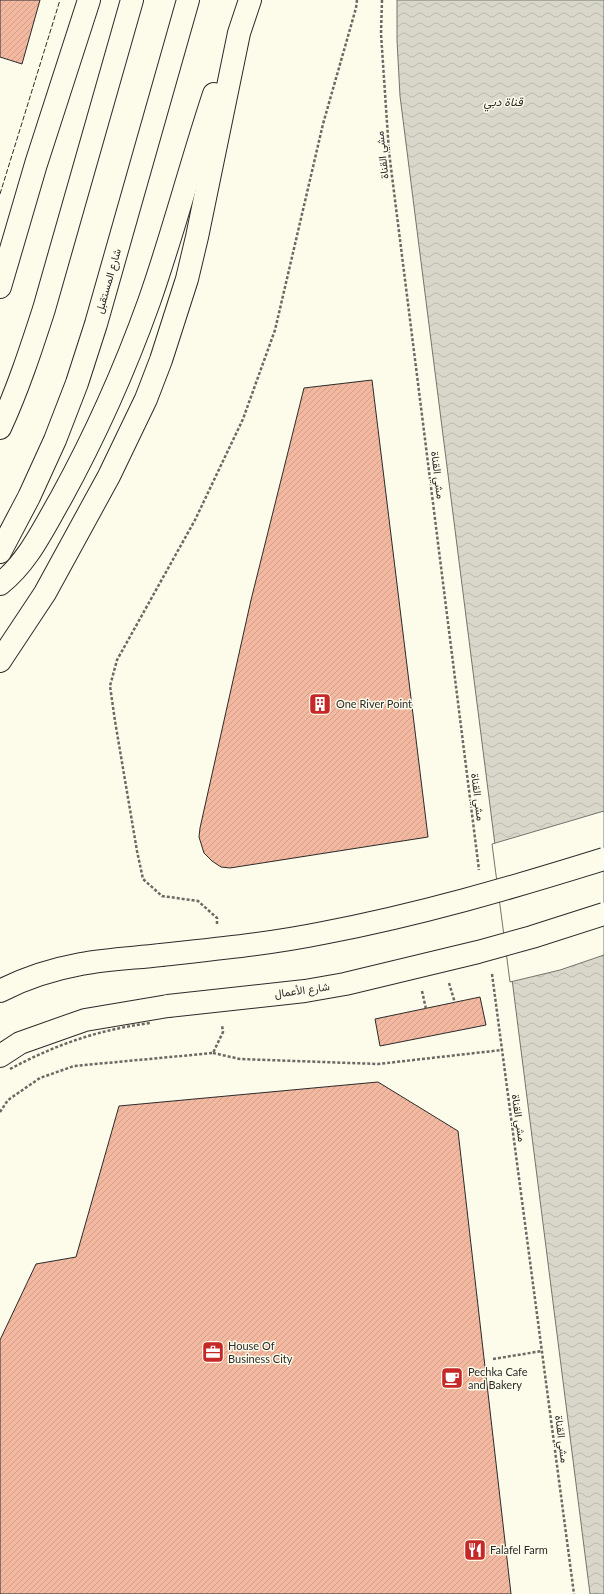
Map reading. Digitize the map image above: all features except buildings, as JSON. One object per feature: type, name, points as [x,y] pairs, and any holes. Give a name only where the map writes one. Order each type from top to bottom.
[{"type":"street","points":[[0,287],[36,164],[89,0]]},
{"type":"street","points":[[0,428],[29,356],[40,322],[132,0]]},
{"type":"street","name":"شارع المستقبل","points":[[0,552],[33,490],[55,440],[77,383],[96,324],[188,0]]},
{"type":"street","points":[[0,584],[20,565],[33,548],[85,452],[119,378],[149,302],[216,91],[239,33],[250,0]]},
{"type":"street","points":[[0,661],[45,593],[109,476],[143,406],[161,360],[181,299],[196,244],[239,33]]},
{"type":"street","points":[[0,991],[14,984],[46,973],[81,964],[283,940],[385,920],[468,899],[604,859]]},
{"type":"street","name":"شارع الأعمال","points":[[0,1056],[20,1043],[85,1020],[168,1006],[304,991],[345,984],[478,952],[532,937],[604,914]]},
{"type":"path","points":[[217,925],[217,918],[198,901],[162,896],[143,879],[137,852],[110,686],[117,660],[195,520],[243,419],[275,330],[323,124],[357,0]]},
{"type":"path","name":"مشي القناة","points":[[382,0],[381,34],[389,152],[480,877]]},
{"type":"path","name":"مشي القناة","points":[[492,971],[574,1594]]},
{"type":"path","points":[[449,983],[455,1003]]},
{"type":"path","points":[[421,988],[426,1009]]},
{"type":"path","points":[[213,1053],[223,1032],[222,1024]]},
{"type":"path","points":[[0,1112],[8,1100],[40,1078],[74,1066],[213,1053],[240,1058],[378,1064],[502,1050]]},
{"type":"path","points":[[494,1359],[542,1351]]},
{"type":"water","name":"قناة دبي","points":[[397,0],[604,0],[604,1594],[590,1594],[400,96],[397,40]]},
{"type":"pier","points":[[604,811],[604,955],[560,970],[510,982],[492,844]]},
{"type":"fence","points":[[0,194],[60,0]]},
{"type":"place","name":"One River Point","points":[[320,704]]},
{"type":"place","name":"House Of Business City","points":[[213,1352]]},
{"type":"place","name":"Pechka Cafe and Bakery","points":[[452,1378]]},
{"type":"place","name":"Falafel Farm","points":[[475,1550]]}]
